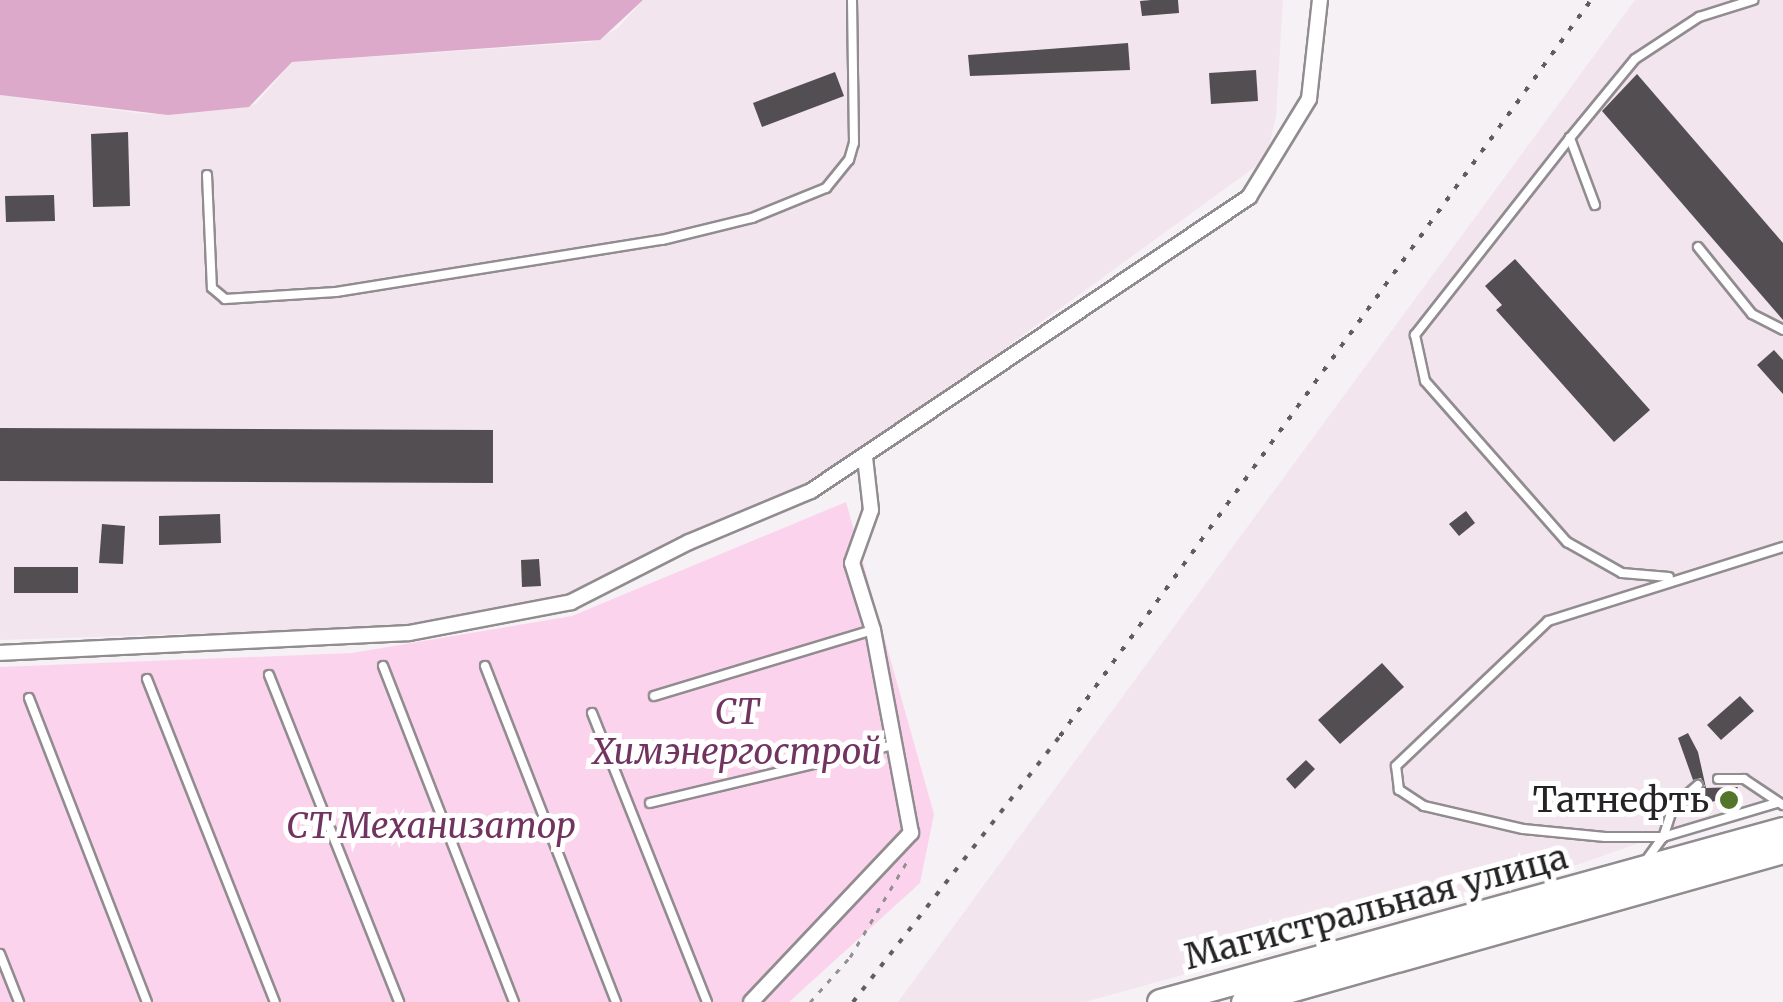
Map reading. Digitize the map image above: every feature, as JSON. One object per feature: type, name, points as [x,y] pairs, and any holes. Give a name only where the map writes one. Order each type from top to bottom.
[{"type":"highway","name":"Магистральная улица","points":[[1160,1002],[1783,830]]},
{"type":"highway","name":"Магистральная улица","points":[[1244,1002],[1783,850]]},
{"type":"street","points":[[0,653],[409,634],[571,602],[689,542],[811,491],[1249,197],[1309,99],[1320,0]]},
{"type":"street","points":[[751,1002],[911,833],[874,630],[852,563],[871,510],[866,457]]},
{"type":"lane","points":[[206,174],[212,288],[225,298],[336,292],[435,278],[752,218],[826,188],[849,160],[852,0]]},
{"type":"lane","points":[[1673,578],[1622,573],[1567,542],[1426,381],[1414,336],[1635,59],[1698,17],[1753,0]]},
{"type":"lane","points":[[1570,138],[1595,205]]},
{"type":"lane","points":[[1698,247],[1752,314],[1783,330]]},
{"type":"lane","points":[[1780,804],[1663,837],[1522,829],[1424,806],[1398,790],[1396,766],[1548,621],[1673,578],[1783,547]]},
{"type":"lane","points":[[654,696],[874,630]]},
{"type":"lane","points":[[383,666],[514,1002]]},
{"type":"lane","points":[[485,666],[616,1002]]},
{"type":"lane","points":[[269,675],[399,1002]]},
{"type":"lane","points":[[147,678],[275,1002]]},
{"type":"lane","points":[[29,698],[147,1002]]},
{"type":"lane","points":[[592,714],[706,1002]]},
{"type":"lane","points":[[650,804],[894,745]]},
{"type":"lane","points":[[1718,779],[1744,779],[1780,804]]},
{"type":"lane","points":[[1637,872],[1663,837],[1673,807],[1698,785]]},
{"type":"lane","points":[[0,954],[19,1002]]},
{"type":"path","points":[[810,1002],[862,939],[913,852],[911,833]]},
{"type":"shaded area","points":[[0,0],[643,0],[600,40],[292,62],[249,107],[168,115],[0,95]]},
{"type":"shaded area","points":[[643,0],[1283,0],[1276,116],[1266,159],[800,497],[570,595],[418,626],[0,640],[0,95],[146,114],[241,108],[256,104],[292,62],[591,42],[617,29]]},
{"type":"shaded area","points":[[1635,0],[1783,0],[1783,793],[1562,870],[1085,1002],[898,1002]]},
{"type":"green space","points":[[846,502],[934,814],[920,883],[789,1002],[0,1002],[0,667],[352,653],[572,616]]},
{"type":"building","points":[[1178,0],[1179,13],[1142,16],[1140,1]]},
{"type":"building","points":[[1128,43],[1130,70],[970,76],[968,55]]},
{"type":"building","points":[[1256,70],[1258,101],[1211,104],[1209,73]]},
{"type":"building","points":[[835,72],[844,96],[762,127],[753,103]]},
{"type":"building","points":[[1637,74],[1783,243],[1783,320],[1602,111]]},
{"type":"building","points":[[128,132],[130,206],[93,207],[91,134]]},
{"type":"building","points":[[54,195],[55,221],[6,222],[5,196]]},
{"type":"building","points":[[1515,259],[1650,410],[1614,442],[1496,310],[1502,305],[1485,286]]},
{"type":"building","points":[[1774,350],[1783,360],[1783,394],[1757,365]]},
{"type":"building","points":[[0,428],[493,430],[493,483],[0,481]]},
{"type":"building","points":[[1466,511],[1475,523],[1459,536],[1449,524]]},
{"type":"building","points":[[220,514],[221,543],[159,545],[159,516]]},
{"type":"building","points":[[102,524],[125,526],[123,564],[99,563]]},
{"type":"building","points":[[539,559],[541,586],[522,587],[521,560]]},
{"type":"building","points":[[14,567],[78,567],[78,593],[14,593]]},
{"type":"building","points":[[1382,663],[1404,687],[1340,744],[1318,720]]},
{"type":"building","points":[[1740,696],[1754,711],[1721,740],[1707,725]]},
{"type":"building","points":[[1688,733],[1698,752],[1706,788],[1738,787],[1734,795],[1680,812],[1705,786],[1701,778],[1693,780],[1678,738]]},
{"type":"building","points":[[1306,760],[1315,769],[1295,789],[1286,779]]},
{"type":"railway","points":[[853,1002],[1060,736],[1591,0]]},
{"type":"place","name":"Татнефть","points":[[1729,800]]},
{"type":"park label","name":"СТ Химэнергострой","points":[[737,732]]},
{"type":"park label","name":"СТ Механизатор","points":[[431,826]]}]
